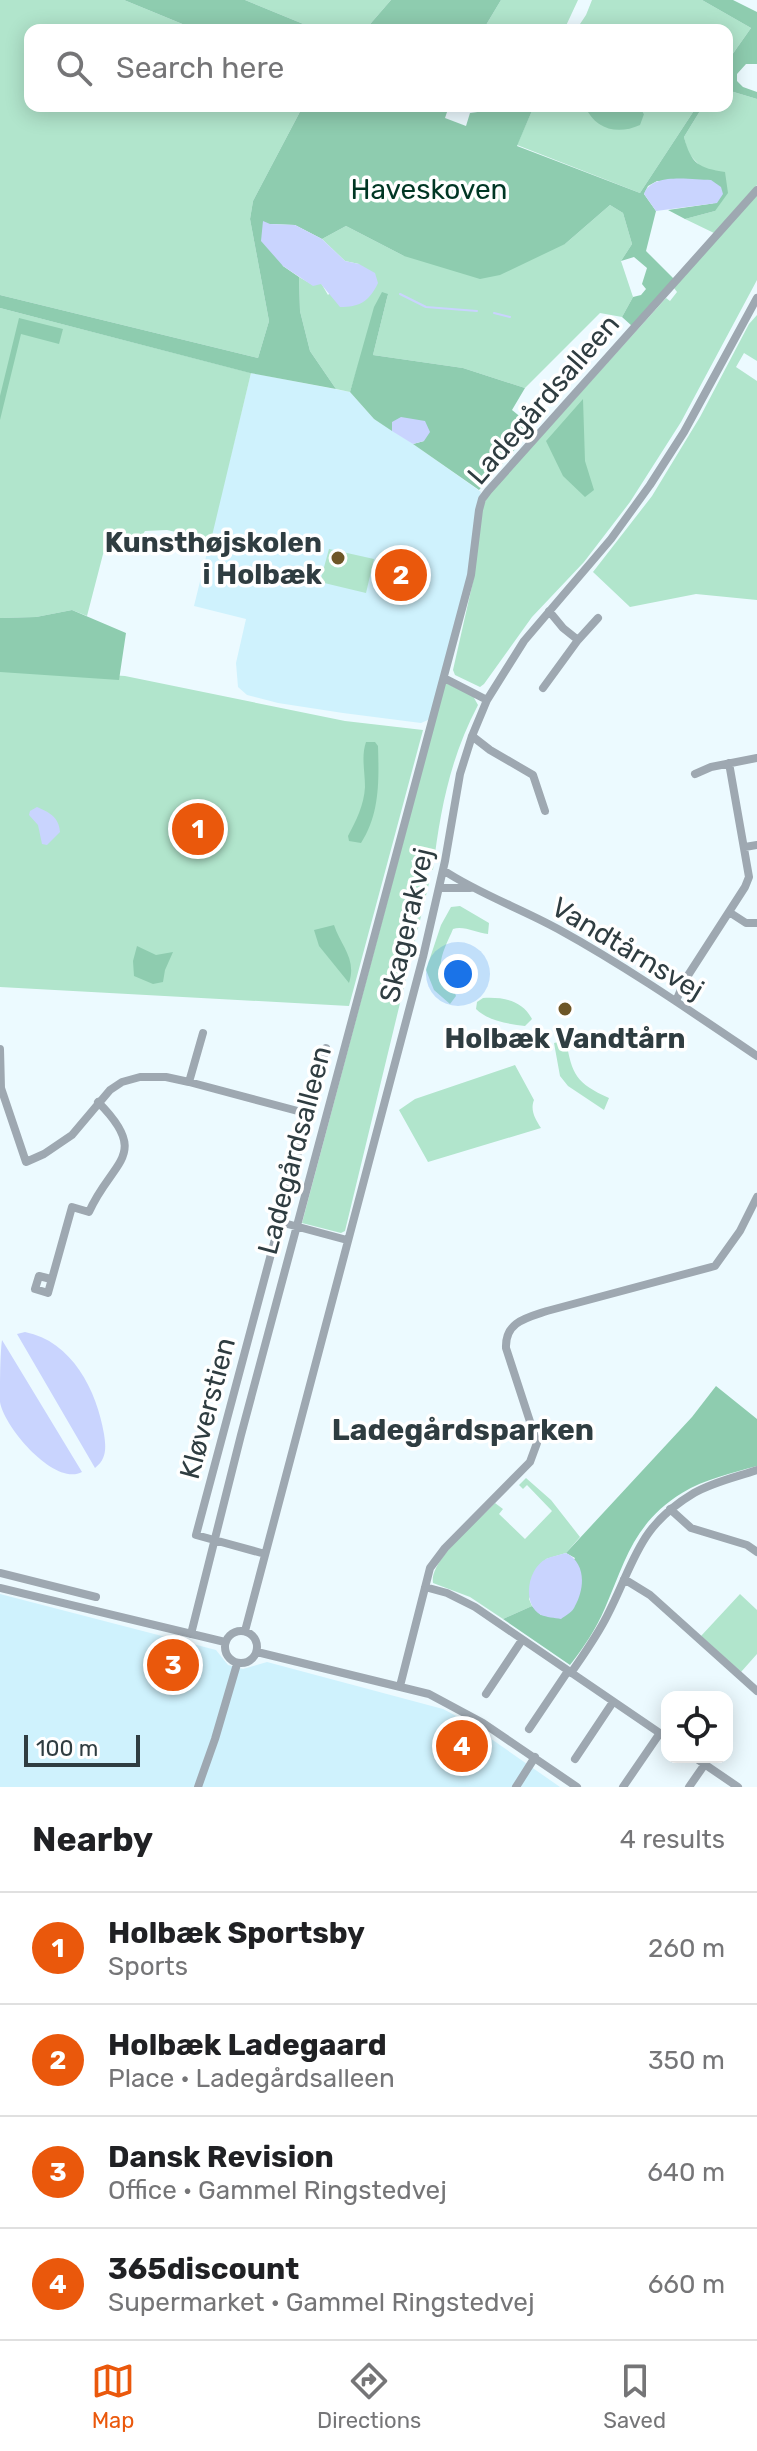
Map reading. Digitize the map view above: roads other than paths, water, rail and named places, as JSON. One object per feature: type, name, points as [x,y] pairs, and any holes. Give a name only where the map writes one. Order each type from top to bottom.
[{"type":"street","name":"Ladegårdsalleen","points":[[191,1634],[471,575],[482,499],[757,190]]},
{"type":"street","name":"Skagerakvej","points":[[245,1631],[423,957],[443,870],[458,783],[472,736],[487,700],[510,660],[611,539],[650,485],[684,432],[757,298]]},
{"type":"street","points":[[546,615],[578,640]]},
{"type":"street","points":[[543,688],[598,618]]},
{"type":"street","points":[[444,678],[487,700]]},
{"type":"street","points":[[472,736],[533,775],[545,811]]},
{"type":"street","points":[[468,749],[490,750]]},
{"type":"street","points":[[695,774],[757,758]]},
{"type":"street","points":[[672,999],[749,879],[729,763]]},
{"type":"street","points":[[745,847],[757,845]]},
{"type":"street","name":"Vandtårnsvej","points":[[443,870],[471,888],[558,929],[757,1056]]},
{"type":"street","name":"Vandtårnsvej","points":[[439,888],[471,888]]},
{"type":"street","points":[[729,912],[746,923],[757,923]]},
{"type":"street","points":[[189,1082],[203,1033]]},
{"type":"street","name":"Kløverstien","points":[[214,1540],[196,1535],[326,1048]]},
{"type":"street","points":[[0,1049],[1,1088],[26,1162],[65,1141],[98,1102],[122,1082],[140,1077],[166,1077],[189,1082],[309,1114]]},
{"type":"street","points":[[51,1279],[72,1207],[89,1212],[122,1157],[122,1131],[98,1102]]},
{"type":"street","points":[[400,1686],[430,1568],[440,1553],[530,1462],[535,1451],[535,1435],[506,1348],[506,1339],[513,1326],[522,1319],[715,1266],[740,1231],[757,1197]]},
{"type":"street","points":[[280,1222],[347,1240]]},
{"type":"street","points":[[529,1729],[594,1639],[643,1538],[670,1509],[708,1486],[757,1470]]},
{"type":"street","points":[[670,1509],[691,1528],[742,1543],[757,1552]]},
{"type":"street","points":[[214,1540],[265,1554]]},
{"type":"street","points":[[0,1573],[96,1597]]},
{"type":"street","points":[[624,1579],[650,1595],[757,1691]]},
{"type":"street","points":[[425,1587],[447,1593],[475,1607],[661,1735]]},
{"type":"street","points":[[0,1588],[225,1642]]},
{"type":"street","points":[[245,1631],[255,1639],[257,1652],[249,1662],[237,1664],[226,1655],[225,1642],[233,1633],[245,1631]]},
{"type":"street","points":[[486,1694],[522,1640]]},
{"type":"street","points":[[257,1652],[429,1694],[460,1708],[577,1787]]},
{"type":"street","points":[[198,1787],[237,1664]]},
{"type":"street","points":[[575,1759],[613,1702]]},
{"type":"street","points":[[623,1787],[661,1739]]},
{"type":"street","points":[[516,1787],[535,1757]]},
{"type":"street","points":[[689,1787],[705,1764],[738,1787]]},
{"type":"water","points":[[663,180],[711,180],[721,187],[723,194],[717,203],[656,211],[644,194],[648,187]]},
{"type":"water","points":[[263,221],[295,225],[322,239],[345,261],[359,264],[375,273],[378,283],[375,289],[363,302],[340,307],[321,284],[313,286],[283,266],[261,241]]},
{"type":"water","points":[[401,417],[425,421],[430,432],[424,441],[413,444],[392,431],[392,422]]},
{"type":"water","points":[[37,807],[58,822],[60,832],[47,845],[42,844],[38,825],[29,815]]},
{"type":"water","points":[[25,1332],[42,1337],[56,1346],[80,1370],[88,1385],[101,1418],[105,1444],[104,1457],[95,1468],[17,1334]]},
{"type":"water","points":[[2,1340],[82,1472],[71,1474],[58,1471],[45,1463],[11,1426],[0,1402]]},
{"type":"water","points":[[566,1553],[573,1557],[582,1576],[578,1599],[573,1610],[561,1619],[541,1615],[531,1603],[531,1578],[546,1559]]},
{"type":"waterway","points":[[400,294],[426,307],[477,311]]},
{"type":"waterway","points":[[494,313],[510,317]]},
{"type":"place","name":"Kunsthøjskolen i Holbæk","points":[[338,558]]},
{"type":"place","name":"Holbæk Ladegaard","points":[[401,575]]},
{"type":"place","name":"Holbæk Sportsby","points":[[198,829]]},
{"type":"place","name":"Holbæk Vandtårn","points":[[565,1009]]},
{"type":"place","name":"Dansk Revision","points":[[173,1665]]},
{"type":"place","name":"365discount","points":[[462,1746]]},
{"type":"district","name":"Ladegårdsparken","points":[[463,1430]]},
{"type":"park label","name":"Haveskoven","points":[[429,189]]}]
